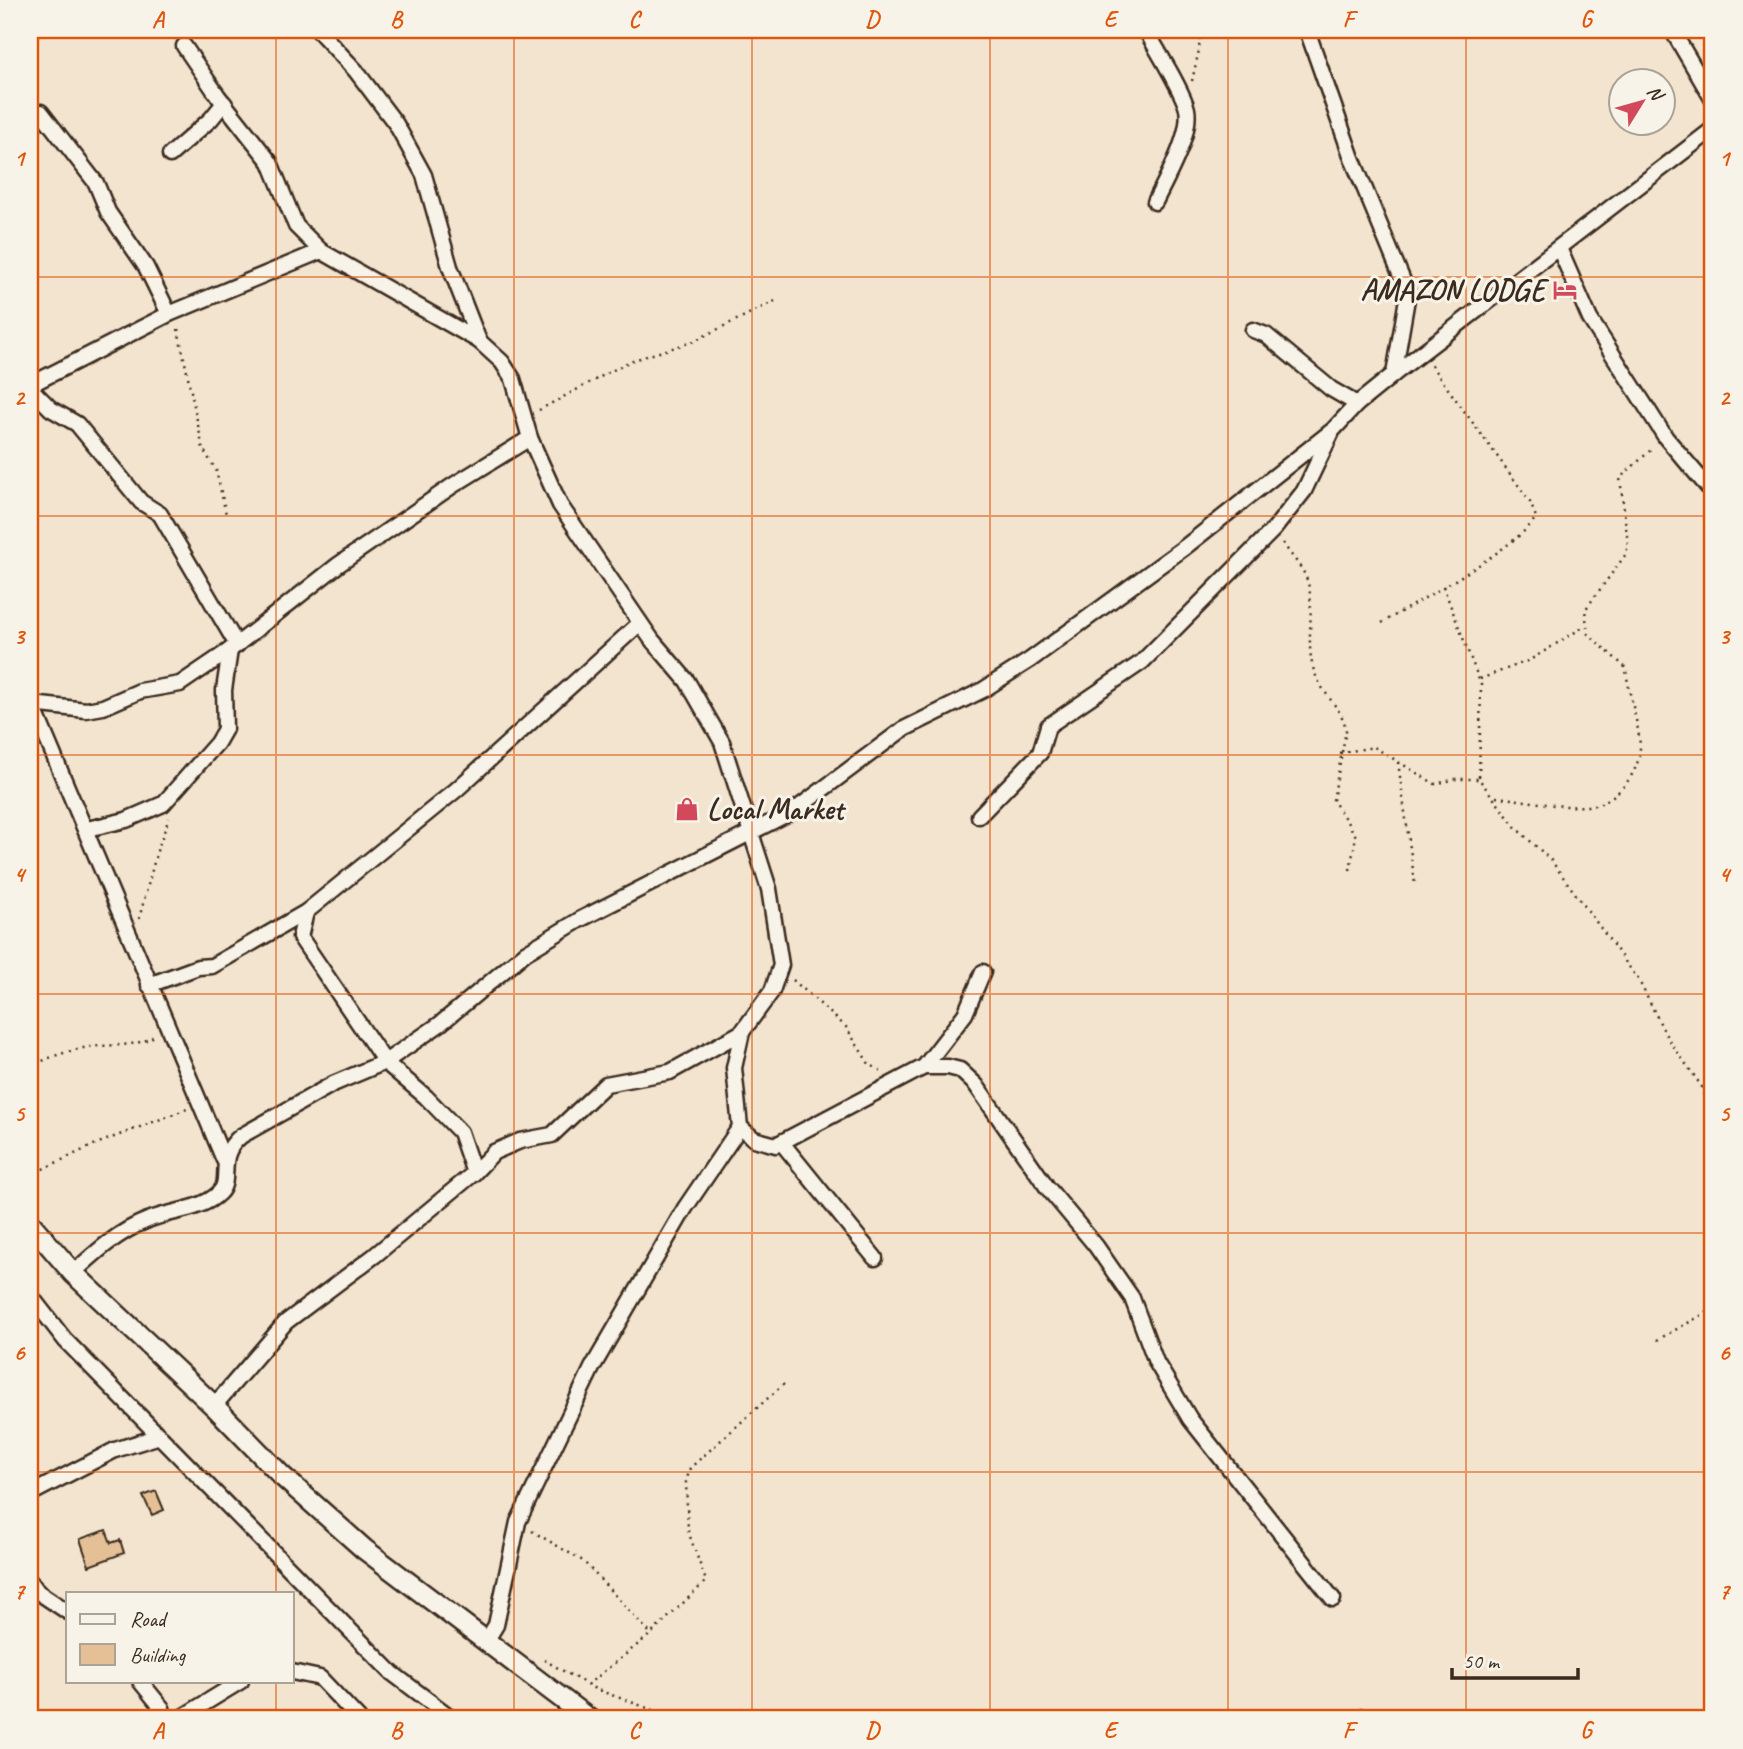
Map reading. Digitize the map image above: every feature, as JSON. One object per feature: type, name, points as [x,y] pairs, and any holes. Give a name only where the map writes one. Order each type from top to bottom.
[{"type":"main road","points":[[30,1223],[73,1273],[214,1406],[282,1476],[364,1549],[589,1719]]},
{"type":"street","points":[[318,30],[356,71],[380,103],[424,175],[450,267],[479,341]]},
{"type":"street","points":[[1146,30],[1185,101],[1188,117],[1180,149],[1155,202]]},
{"type":"street","points":[[1307,30],[1311,48],[1352,158],[1408,293],[1394,374]]},
{"type":"street","points":[[1672,30],[1713,100]]},
{"type":"street","points":[[184,46],[270,162],[296,226],[321,251],[479,341],[496,355],[513,379],[530,438],[559,505],[640,623],[687,681],[722,742],[769,889],[781,968],[772,991],[742,1032],[734,1068],[740,1127],[685,1208],[614,1326],[518,1522],[496,1625],[485,1643]]},
{"type":"street","points":[[170,155],[211,119],[224,103]]},
{"type":"street","points":[[41,112],[96,183],[108,212],[146,267],[172,313]]},
{"type":"street","points":[[224,1160],[232,1143],[241,1136],[333,1084],[385,1062],[440,1024],[525,953],[582,919],[796,810],[902,730],[983,690],[1030,660],[1185,547],[1333,430],[1357,404],[1394,374],[1713,129]]},
{"type":"street","points":[[1559,247],[1590,319],[1666,438],[1713,494]]},
{"type":"street","points":[[87,829],[126,820],[163,804],[182,786],[217,743],[225,729],[224,690],[234,648],[160,514],[141,502],[76,424],[51,409],[30,386],[172,313],[321,251]]},
{"type":"street","points":[[1254,330],[1266,335],[1331,390],[1357,404]]},
{"type":"street","points":[[979,816],[1040,753],[1048,726],[1142,662],[1274,528],[1304,491],[1333,430]]},
{"type":"street","points":[[31,701],[86,710],[103,707],[140,691],[180,684],[234,648],[350,557],[452,485],[530,438]]},
{"type":"street","points":[[149,985],[198,967],[212,966],[306,912],[456,790],[640,623]]},
{"type":"street","points":[[31,701],[224,1160],[225,1185],[219,1194],[138,1225],[103,1245],[73,1273]]},
{"type":"street","points":[[306,912],[300,937],[385,1062],[426,1097],[460,1132],[474,1173]]},
{"type":"street","points":[[740,1127],[754,1139],[769,1146],[782,1143],[924,1067],[965,1014],[983,972]]},
{"type":"street","points":[[214,1406],[286,1322],[374,1256],[474,1173],[494,1152],[520,1140],[543,1138],[560,1129],[606,1084],[670,1072],[742,1032]]},
{"type":"street","points":[[924,1067],[960,1070],[976,1085],[1047,1187],[1096,1246],[1132,1298],[1156,1362],[1189,1419],[1333,1599]]},
{"type":"street","points":[[782,1143],[875,1258]]},
{"type":"street","points":[[30,1295],[65,1340],[392,1673],[453,1719]]},
{"type":"street","points":[[30,1494],[115,1450],[160,1436]]},
{"type":"street","points":[[30,1581],[38,1592],[66,1611]]},
{"type":"street","points":[[294,1672],[320,1678],[359,1719]]},
{"type":"street","points":[[141,1682],[162,1708],[165,1719]]},
{"type":"street","points":[[179,1719],[239,1682]]},
{"type":"path","points":[[1185,101],[1199,50],[1200,30]]},
{"type":"path","points":[[523,418],[630,361],[692,341],[775,302]]},
{"type":"path","points":[[172,313],[203,449],[216,470],[226,514]]},
{"type":"path","points":[[1382,623],[1514,539],[1535,521],[1535,513],[1460,402],[1421,354]]},
{"type":"path","points":[[1494,797],[1590,807],[1615,795],[1631,780],[1640,746],[1628,694],[1626,668],[1588,634],[1585,610],[1626,554],[1628,544],[1620,478],[1626,469],[1666,438]]},
{"type":"path","points":[[1274,528],[1306,576],[1312,667],[1317,680],[1345,721],[1346,731],[1333,800],[1356,836],[1350,870]]},
{"type":"path","points":[[1443,586],[1480,679],[1482,717],[1479,779],[1517,829],[1550,859],[1582,899],[1638,979],[1667,1037],[1703,1089],[1713,1142]]},
{"type":"path","points":[[1480,679],[1530,660],[1585,626]]},
{"type":"path","points":[[1340,753],[1374,747],[1435,784],[1456,779],[1479,779]]},
{"type":"path","points":[[1398,762],[1415,884]]},
{"type":"path","points":[[133,944],[157,852],[182,786]]},
{"type":"path","points":[[781,968],[846,1027],[869,1064],[881,1072],[908,1076]]},
{"type":"path","points":[[30,1067],[47,1058],[84,1048],[144,1042],[169,1026]]},
{"type":"path","points":[[1703,1089],[1713,1080]]},
{"type":"path","points":[[30,1175],[96,1144],[200,1104]]},
{"type":"path","points":[[1657,1340],[1713,1309]]},
{"type":"path","points":[[587,1685],[651,1634],[706,1581],[688,1531],[686,1482],[690,1468],[786,1382]]},
{"type":"path","points":[[518,1522],[583,1561],[651,1634]]},
{"type":"path","points":[[535,1654],[587,1685],[678,1719]]},
{"type":"path","points":[[1362,1707],[1364,1719]]},
{"type":"building","points":[[156,1491],[164,1510],[152,1515],[143,1496]]},
{"type":"building","points":[[106,1530],[111,1543],[120,1540],[124,1553],[89,1566],[80,1539]]},
{"type":"place","name":"AMAZON LODGE","points":[[1565,290]]},
{"type":"place","name":"Local Market","points":[[687,809]]}]
